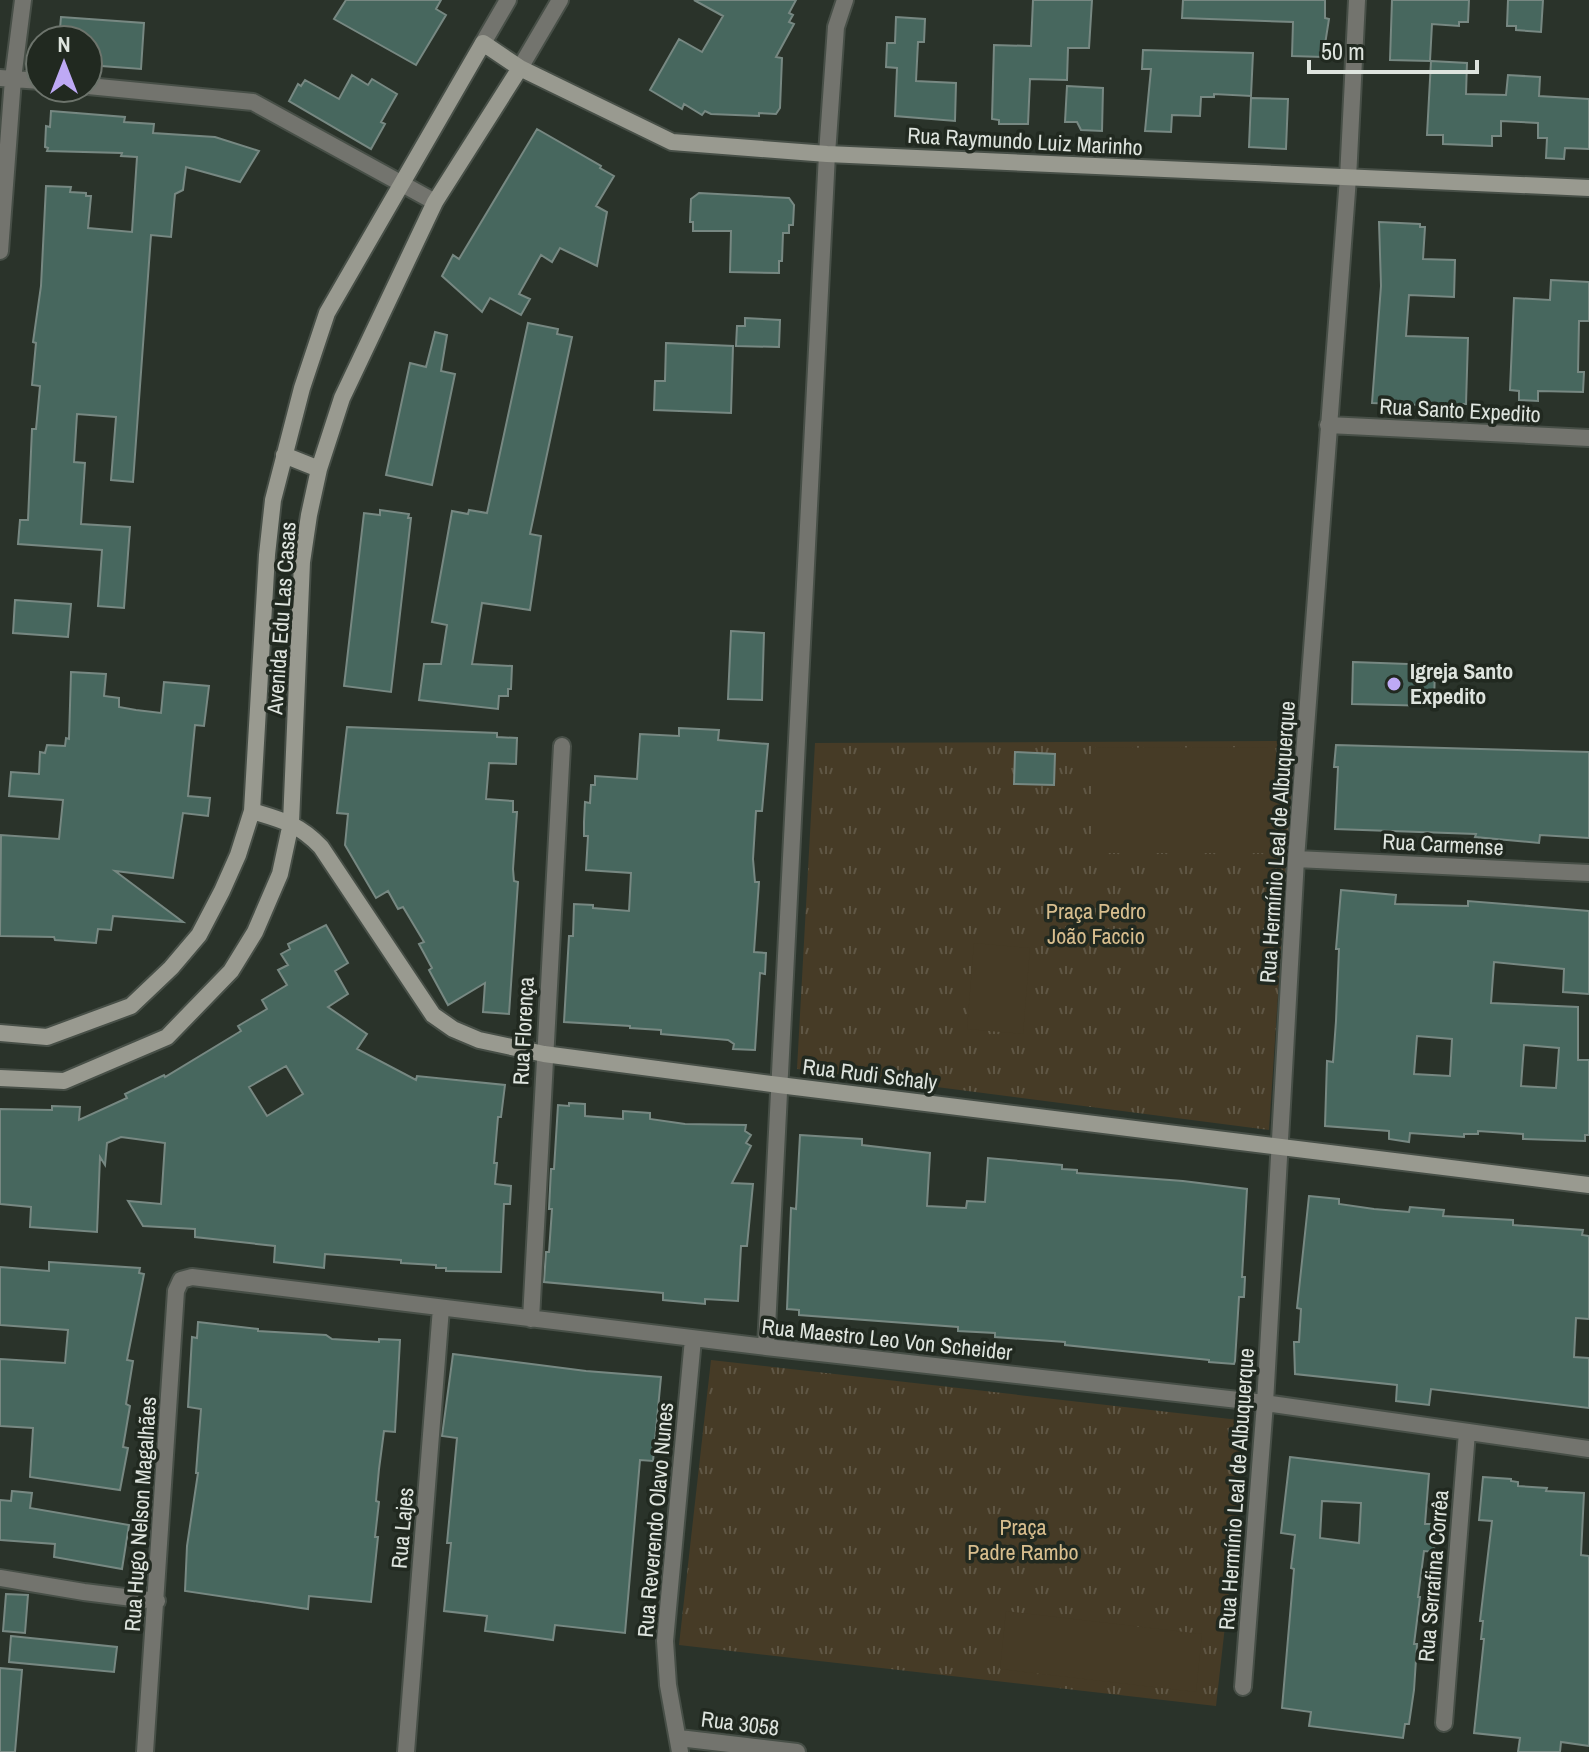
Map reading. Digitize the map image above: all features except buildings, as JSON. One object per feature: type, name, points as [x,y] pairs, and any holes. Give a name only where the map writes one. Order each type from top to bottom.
[{"type":"street","points":[[0,251],[6,78],[23,0]]},
{"type":"street","name":"Avenida Edu Las Casas","points":[[0,1033],[47,1037],[131,1006],[171,968],[199,935],[238,855],[252,811],[273,500],[327,313],[508,0]]},
{"type":"street","name":"Avenida Edu Las Casas","points":[[0,1078],[64,1081],[167,1037],[231,971],[255,932],[280,874],[291,823],[302,562],[319,469],[342,398],[435,202],[560,0]]},
{"type":"street","points":[[766,1347],[827,154],[836,27],[845,0]]},
{"type":"street","name":"Rua Hermínio Leal de Albuquerque","points":[[1243,1687],[1265,1403],[1296,859],[1348,178],[1357,0]]},
{"type":"street","name":"Rua Raymundo Luiz Marinho","points":[[483,43],[520,68],[672,142],[827,154],[1589,188]]},
{"type":"street","points":[[104,88],[253,102],[435,202]]},
{"type":"street","name":"Rua Santo Expedito","points":[[1328,425],[1589,438]]},
{"type":"street","points":[[284,455],[319,469]]},
{"type":"street","name":"Rua Florença","points":[[531,1319],[562,746]]},
{"type":"street","name":"Rua Rudi Schaly","points":[[252,811],[291,823],[321,847],[433,1015],[453,1029],[479,1040],[544,1054],[779,1085],[1589,1185]]},
{"type":"street","name":"Rua Carmense","points":[[1296,859],[1589,873]]},
{"type":"street","name":"Rua Maestro Leo Von Scheider","points":[[181,1280],[192,1277],[693,1339],[1265,1403],[1589,1449]]},
{"type":"street","name":"Rua Hugo Nelson Magalhães","points":[[145,1752],[176,1291],[181,1280]]},
{"type":"street","name":"Rua Lajes","points":[[406,1752],[441,1308]]},
{"type":"street","name":"Rua Reverendo Olavo Nunes","points":[[680,1745],[668,1685],[665,1641],[693,1339]]},
{"type":"street","name":"Rua Serrafina Corrêa","points":[[1444,1723],[1467,1432]]},
{"type":"street","points":[[0,1578],[157,1601]]},
{"type":"street","name":"Rua 3058","points":[[680,1745],[797,1752]]},
{"type":"green space","name":"Praça Pedro João Faccio","points":[[1295,741],[1269,1130],[797,1069],[815,743]]},
{"type":"green space","points":[[1269,747],[1269,853],[1092,853],[1092,748]]},
{"type":"green space","points":[[974,943],[1030,948],[1023,1034],[967,1029]]},
{"type":"green space","name":"Praça Padre Rambo","points":[[711,1360],[1248,1421],[1216,1706],[679,1645]]},
{"type":"green space","points":[[1006,1611],[1202,1634],[1196,1692],[1000,1669]]},
{"type":"place","name":"Igreja Santo Expedito","points":[[1394,684]]}]
